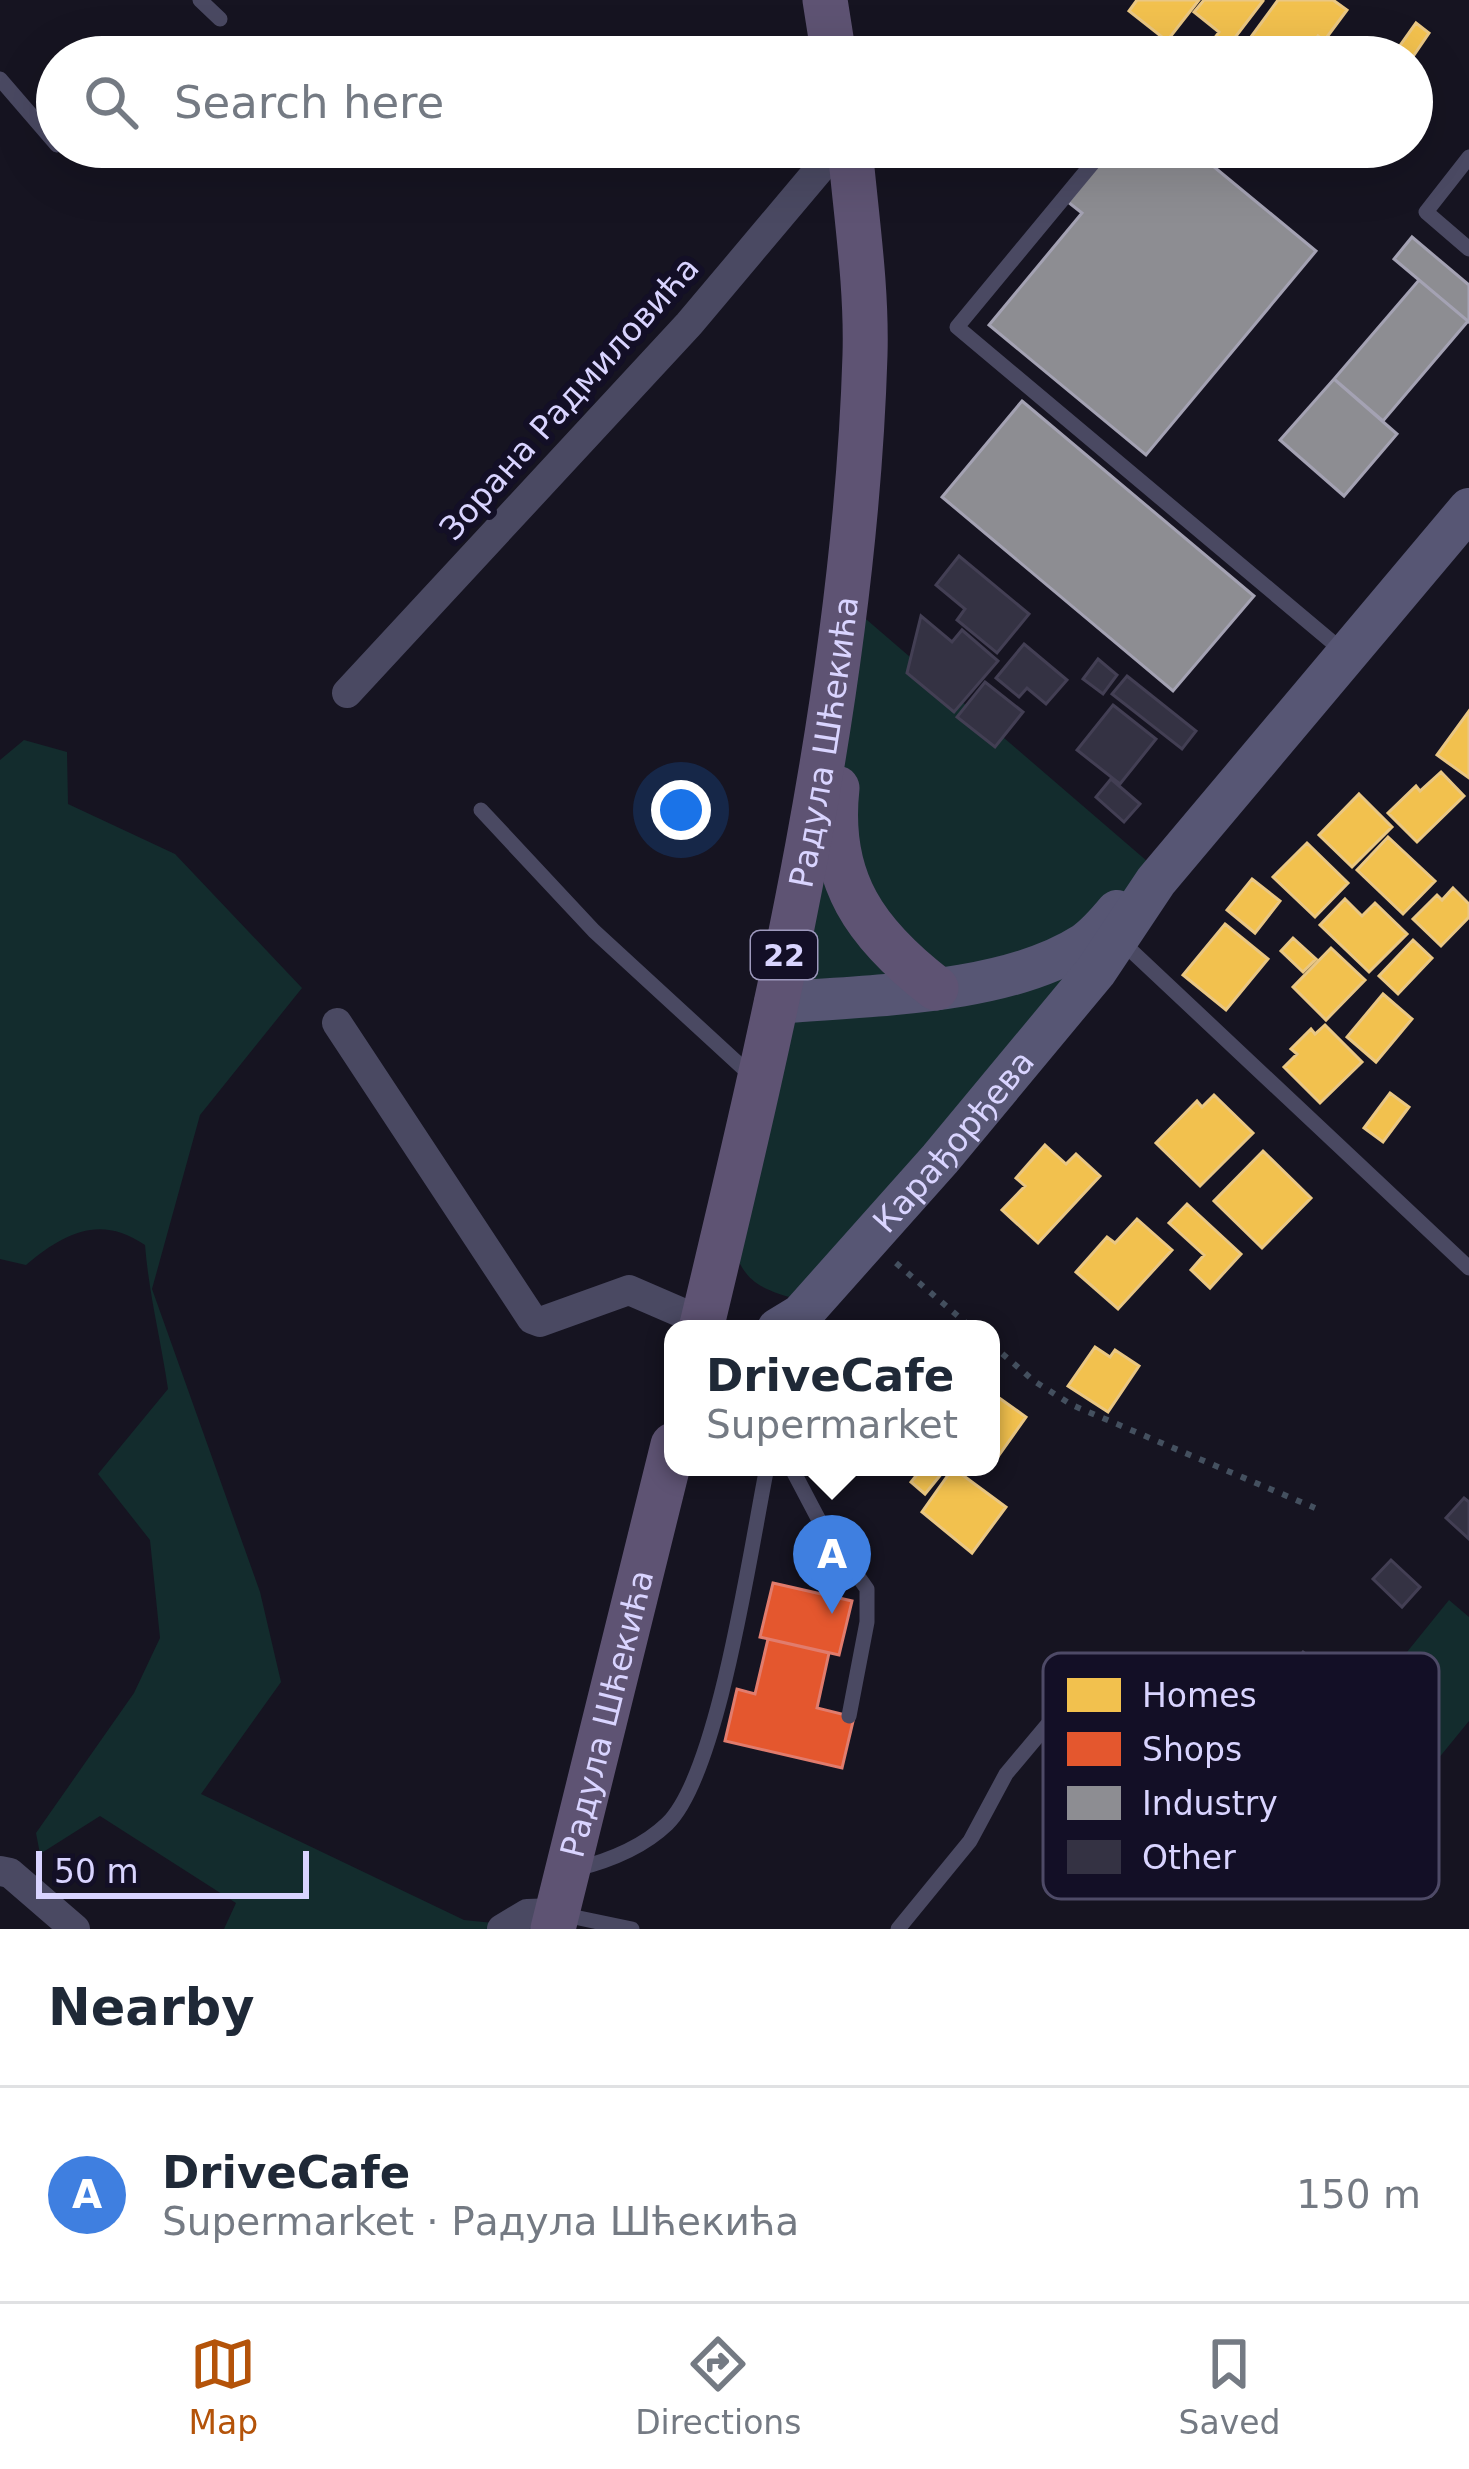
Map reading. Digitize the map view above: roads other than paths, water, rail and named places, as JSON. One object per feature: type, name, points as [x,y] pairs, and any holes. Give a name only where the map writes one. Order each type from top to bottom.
[{"type":"main road","points":[[825,0],[831,36]]},
{"type":"main road","name":"Радула Шћекића","points":[[703,1320],[775,1004],[836,682],[865,355],[852,168]]},
{"type":"main road","points":[[836,682],[844,712],[835,828],[845,881],[866,920],[936,988]]},
{"type":"main road","name":"Радула Шћекића","points":[[559,1904],[665,1476]]},
{"type":"street","name":"Зорана Радмиловића","points":[[347,693],[689,324],[820,168]]},
{"type":"street","name":"Карађорђева","points":[[793,1320],[870,1241],[1120,940],[1156,881],[1469,509]]},
{"type":"street","name":"Карађорђева","points":[[775,1004],[994,980],[1052,962],[1093,938],[1121,907],[1156,881]]},
{"type":"street","points":[[337,1023],[532,1319],[552,1319],[629,1290],[690,1320]]},
{"type":"street","points":[[5,1872],[75,1929]]},
{"type":"street","points":[[502,1929],[527,1914],[559,1904]]},
{"type":"lane","points":[[200,0],[220,19]]},
{"type":"lane","points":[[0,79],[36,121]]},
{"type":"lane","points":[[1469,157],[1426,212],[1469,249]]},
{"type":"lane","points":[[1089,168],[957,327],[1347,654]]},
{"type":"lane","points":[[481,811],[594,931],[757,1081]]},
{"type":"lane","points":[[1120,940],[1469,1268]]},
{"type":"lane","points":[[632,1929],[559,1904],[607,1861],[669,1822],[723,1719],[764,1476]]},
{"type":"lane","points":[[796,1476],[821,1524],[867,1589],[867,1622],[849,1716]]},
{"type":"lane","points":[[898,1929],[970,1841],[1006,1774],[1043,1728]]},
{"type":"place","name":"DriveCafe","points":[[832,1614]]}]
